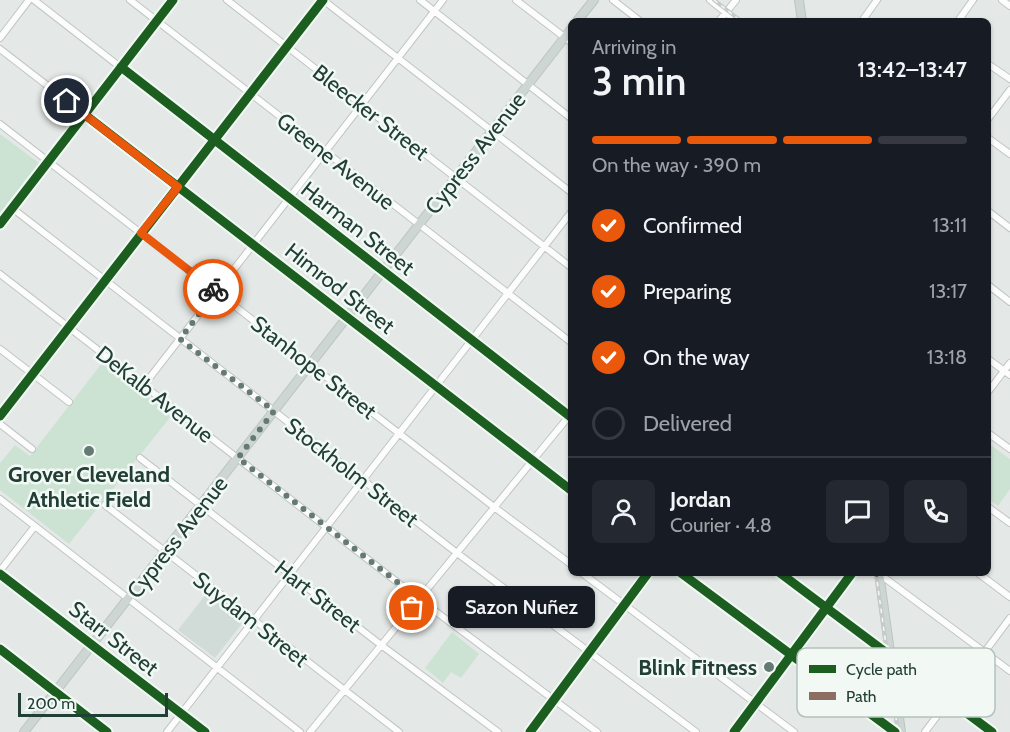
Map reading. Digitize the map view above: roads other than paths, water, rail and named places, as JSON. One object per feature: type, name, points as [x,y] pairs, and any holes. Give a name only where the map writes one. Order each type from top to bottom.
[{"type":"main road","points":[[579,18],[594,0]]},
{"type":"main road","points":[[799,0],[802,18]]},
{"type":"main road","name":"Cypress Avenue","points":[[24,732],[528,84],[568,40]]},
{"type":"main road","points":[[878,576],[889,648]]},
{"type":"main road","points":[[899,717],[901,732]]},
{"type":"street","points":[[0,38],[32,0]]},
{"type":"street","name":"Harman Street","points":[[32,0],[382,272],[568,413]]},
{"type":"street","name":"Greene Avenue","points":[[130,0],[568,340]]},
{"type":"street","points":[[0,224],[173,0]]},
{"type":"street","name":"Bleecker Street","points":[[227,0],[568,265]]},
{"type":"street","points":[[0,416],[323,0],[568,190]]},
{"type":"street","points":[[420,0],[568,116]]},
{"type":"street","points":[[144,385],[443,0]]},
{"type":"street","points":[[516,0],[568,40]]},
{"type":"street","points":[[613,0],[636,18]]},
{"type":"street","points":[[710,0],[733,18]]},
{"type":"street","points":[[721,18],[736,0]]},
{"type":"street","points":[[864,18],[877,0]]},
{"type":"street","points":[[960,18],[973,0]]},
{"type":"street","points":[[1002,0],[1010,6]]},
{"type":"street","name":"Himrod Street","points":[[0,49],[568,488]]},
{"type":"street","points":[[991,66],[1010,80]]},
{"type":"street","points":[[991,115],[1010,90]]},
{"type":"street","name":"Stanhope Street","points":[[0,124],[399,434],[568,562]]},
{"type":"street","points":[[991,140],[1010,154]]},
{"type":"street","name":"Stockholm Street","points":[[12,208],[457,553],[696,732]]},
{"type":"street","points":[[991,214],[1010,228]]},
{"type":"street","points":[[167,732],[568,216]]},
{"type":"street","name":"DeKalb Avenue","points":[[0,274],[419,599],[597,732]]},
{"type":"street","points":[[991,287],[1010,302]]},
{"type":"street","points":[[0,349],[69,402]]},
{"type":"street","points":[[991,361],[1007,373]]},
{"type":"street","points":[[991,389],[1007,373],[1010,363]]},
{"type":"street","points":[[310,732],[568,419]]},
{"type":"street","points":[[0,424],[32,449]]},
{"type":"street","points":[[991,435],[1010,449]]},
{"type":"street","name":"Hart Street","points":[[140,458],[381,645],[498,732]]},
{"type":"street","points":[[0,499],[300,732]]},
{"type":"street","name":"Suydam Street","points":[[105,505],[399,732]]},
{"type":"street","points":[[991,509],[1010,523]]},
{"type":"street","points":[[0,572],[35,526]]},
{"type":"street","name":"Starr Street","points":[[0,572],[205,732]]},
{"type":"street","points":[[586,576],[795,732]]},
{"type":"street","points":[[530,732],[646,576]]},
{"type":"street","points":[[685,576],[797,660]]},
{"type":"street","points":[[784,576],[882,648]]},
{"type":"street","points":[[734,732],[850,576]]},
{"type":"street","points":[[882,576],[979,648]]},
{"type":"street","points":[[982,576],[1010,597]]},
{"type":"street","points":[[987,648],[1010,618]]},
{"type":"street","points":[[0,649],[107,732]]},
{"type":"street","points":[[995,660],[1010,671]]},
{"type":"street","points":[[874,717],[895,732]]},
{"type":"street","points":[[925,732],[936,717]]},
{"type":"street","points":[[972,717],[992,732]]},
{"type":"railway","points":[[714,0],[737,18]]},
{"type":"railway","points":[[876,576],[886,648]]},
{"type":"railway","points":[[896,717],[898,732]]},
{"type":"place","name":"Grover Cleveland Athletic Field","points":[[89,451]]},
{"type":"place","name":"Sazon Nuñez","points":[[412,608]]},
{"type":"place","name":"Blink Fitness","points":[[769,667]]}]
